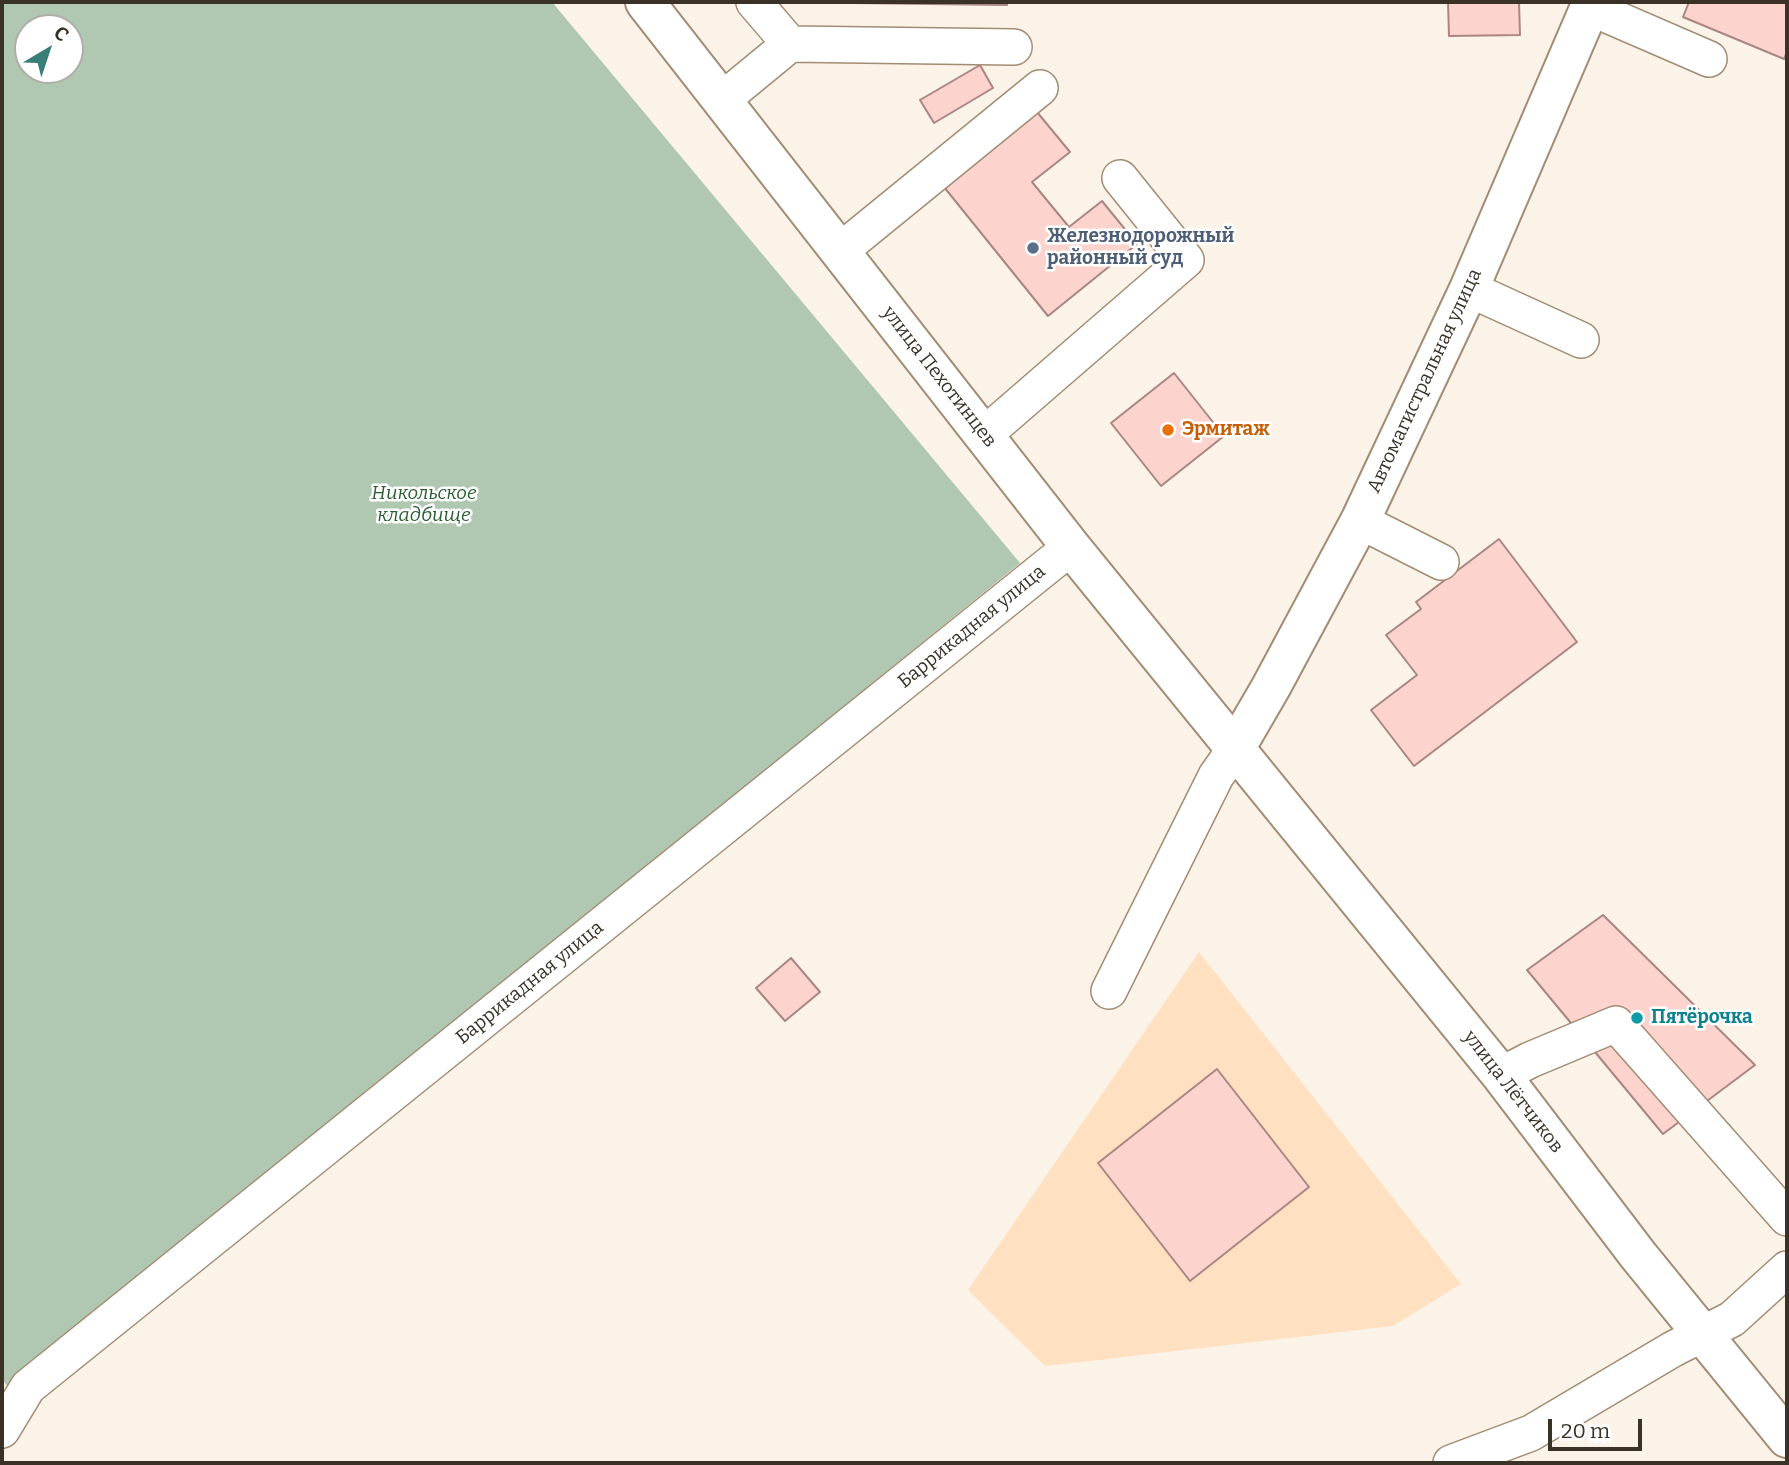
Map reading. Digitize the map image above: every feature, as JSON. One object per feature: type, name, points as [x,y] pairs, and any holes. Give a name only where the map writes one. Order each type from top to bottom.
[{"type":"main road","name":"улица Пехотинцев","points":[[645,2],[1071,547],[1235,749]]},
{"type":"main road","name":"Автомагистральная улица","points":[[1235,749],[1360,522],[1469,289],[1591,4]]},
{"type":"main road","name":"улица Лётчиков","points":[[1235,749],[1501,1074],[1701,1335],[1787,1438]]},
{"type":"street","points":[[754,2],[790,44]]},
{"type":"street","points":[[1591,4],[1709,59]]},
{"type":"street","points":[[722,100],[790,44],[1014,47]]},
{"type":"street","points":[[840,251],[1040,88]]},
{"type":"street","points":[[984,435],[1186,260],[1120,178]]},
{"type":"street","points":[[1469,289],[1581,340]]},
{"type":"street","points":[[1360,522],[1441,562]]},
{"type":"street","name":"Баррикадная улица","points":[[2,1430],[28,1387],[1071,547]]},
{"type":"street","points":[[1110,991],[1216,776],[1235,749]]},
{"type":"street","points":[[1501,1074],[1616,1024],[1787,1218]]},
{"type":"street","points":[[1451,1463],[1531,1433],[1732,1319],[1787,1269]]},
{"type":"shaded area","points":[[1199,952],[1461,1284],[1393,1326],[1045,1366],[968,1290]]},
{"type":"green space","name":"Никольское кладбище","points":[[2,2],[552,2],[1020,563],[7,1386],[2,1379]]},
{"type":"building","points":[[1007,2],[1007,5],[852,3]]},
{"type":"building","points":[[1448,2],[1519,2],[1520,35],[1449,36]]},
{"type":"building","points":[[1689,2],[1787,2],[1787,52],[1784,59],[1683,17]]},
{"type":"building","points":[[980,65],[993,88],[934,123],[920,100]]},
{"type":"building","points":[[1037,112],[1070,152],[1032,182],[1069,227],[1102,201],[1137,244],[1048,316],[944,187]]},
{"type":"building","name":"Эрмитаж","points":[[1174,373],[1224,436],[1161,486],[1111,423]]},
{"type":"building","points":[[1499,539],[1577,642],[1414,766],[1371,710],[1417,675],[1386,635],[1421,609],[1416,602]]},
{"type":"building","name":"Пятёрочка","points":[[1603,915],[1755,1065],[1663,1134],[1527,970]]},
{"type":"building","points":[[791,958],[820,992],[785,1021],[756,988]]},
{"type":"building","points":[[1217,1069],[1309,1187],[1190,1281],[1098,1163]]},
{"type":"place","name":"Железнодорожный районный суд","points":[[1033,248]]},
{"type":"place","name":"Эрмитаж","points":[[1168,430]]},
{"type":"place","name":"Пятёрочка","points":[[1637,1018]]}]
